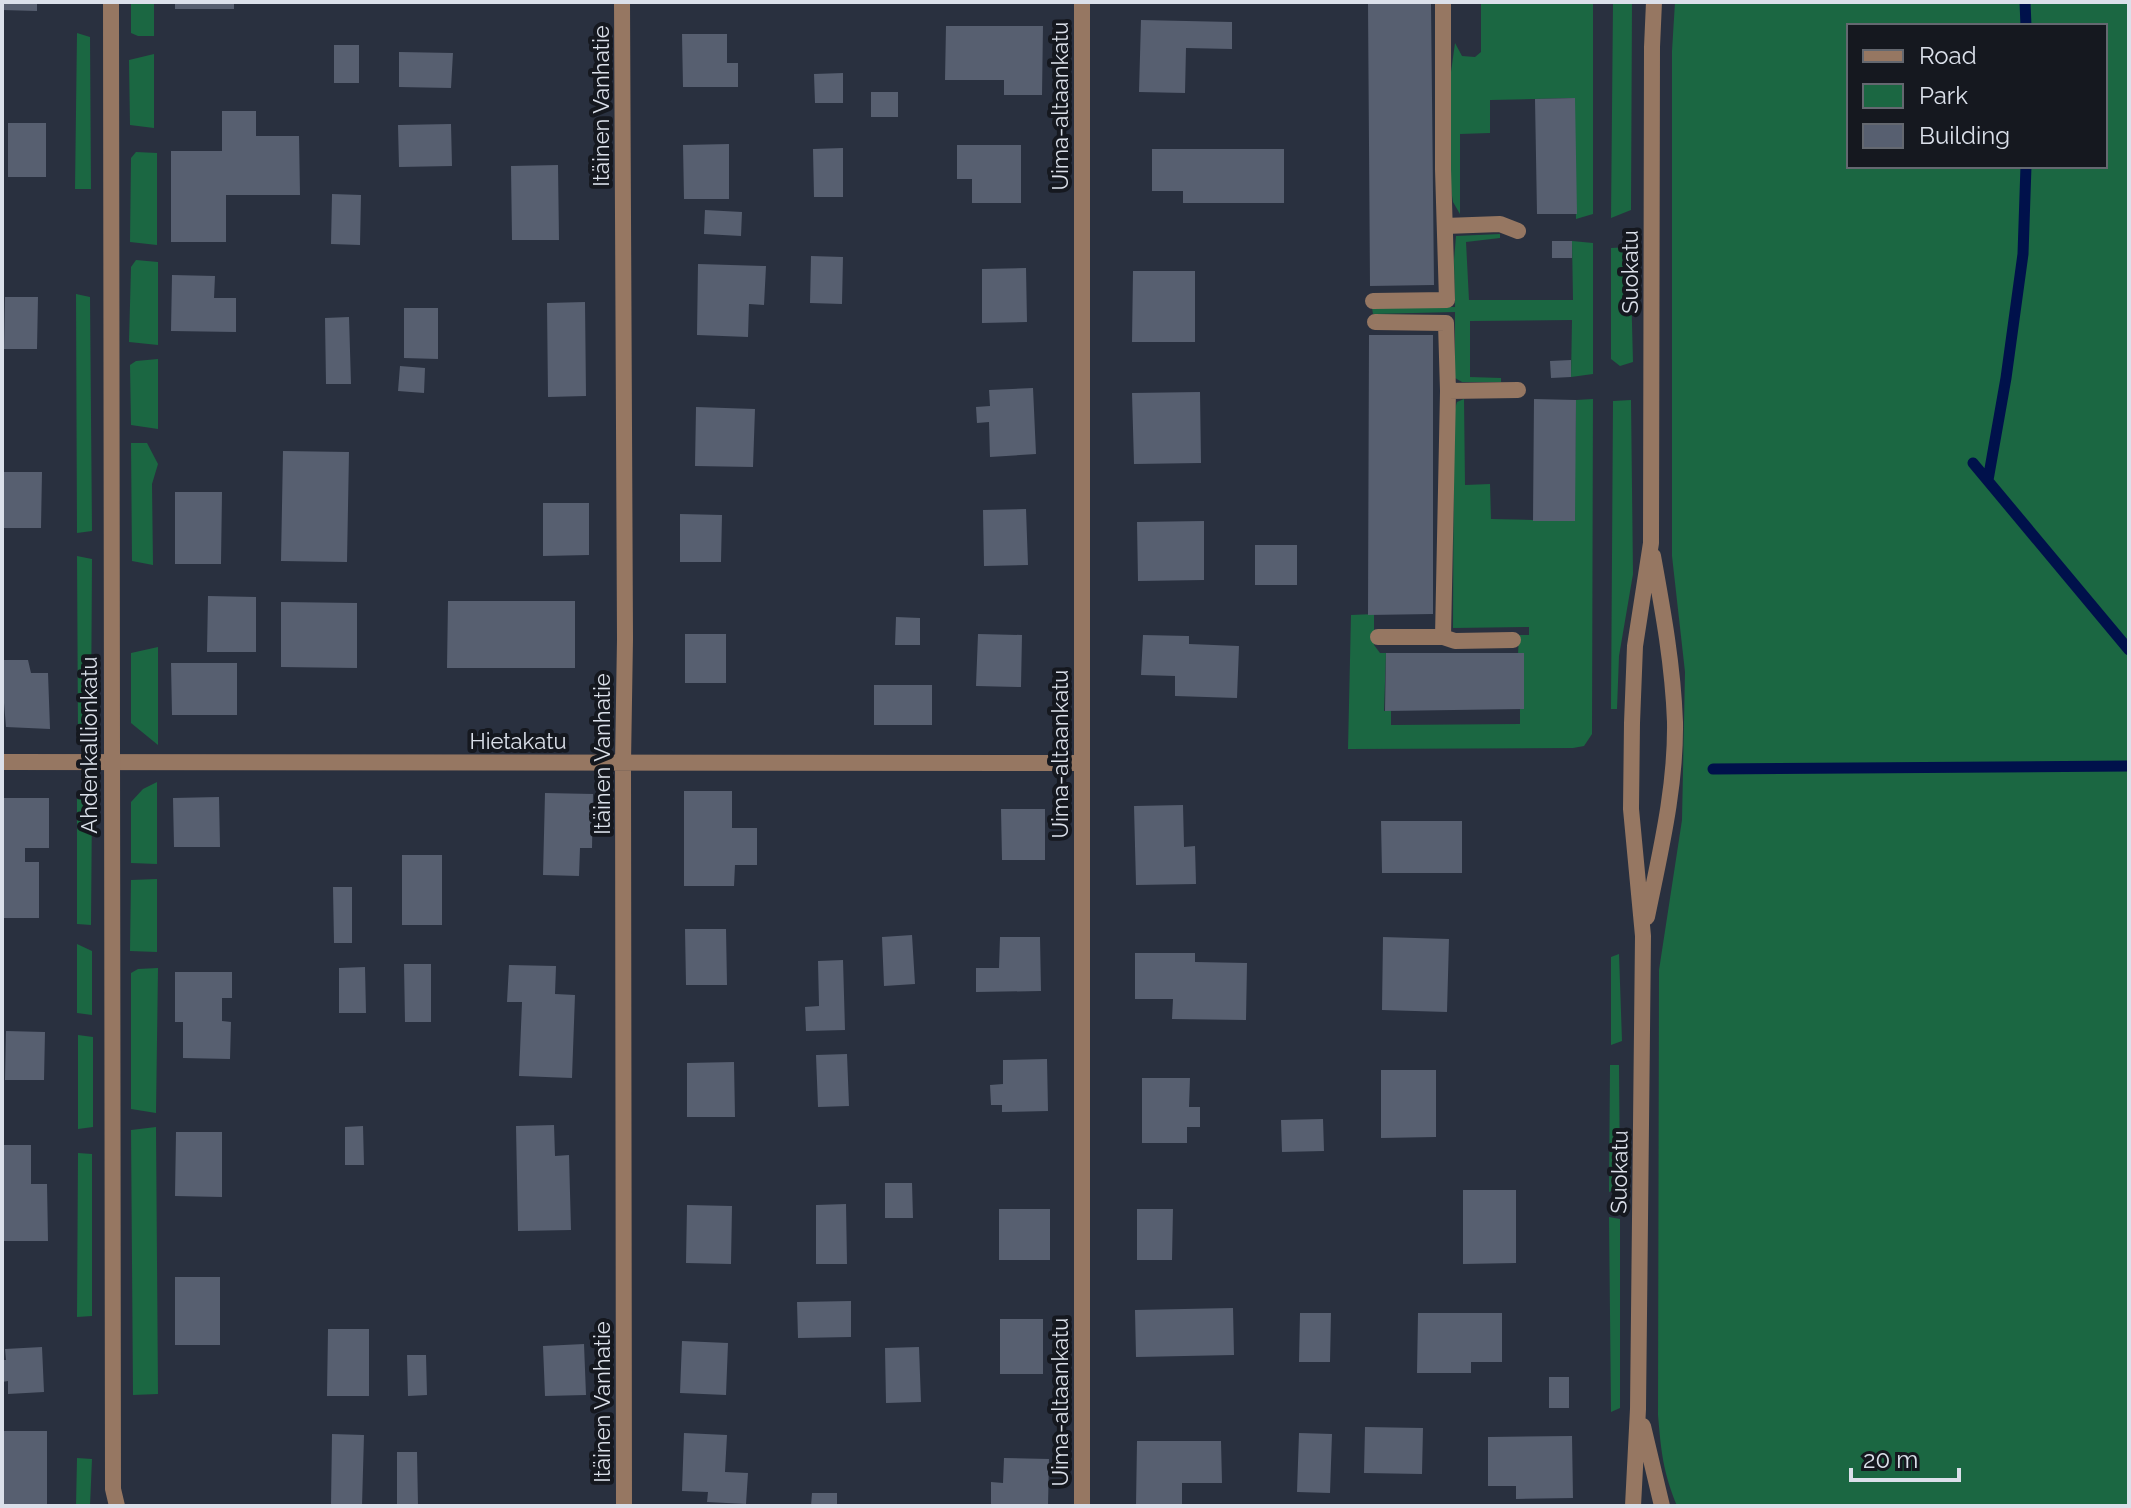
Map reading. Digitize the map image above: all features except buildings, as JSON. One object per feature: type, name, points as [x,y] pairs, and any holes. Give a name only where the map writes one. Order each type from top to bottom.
[{"type":"street","name":"Ahdenkallionkatu","points":[[111,2],[113,1489],[117,1506]]},
{"type":"street","name":"Itäinen Vanhatie","points":[[622,2],[624,1506]]},
{"type":"street","name":"Uima-altaankatu","points":[[1082,2],[1082,1506]]},
{"type":"street","points":[[1373,301],[1447,300],[1443,2]]},
{"type":"street","name":"Suokatu","points":[[1633,1506],[1638,1409],[1643,936],[1631,809],[1632,723],[1635,646],[1651,543],[1654,2]]},
{"type":"street","points":[[1445,226],[1500,224],[1518,231]]},
{"type":"street","points":[[1375,322],[1446,323],[1448,391],[1443,637]]},
{"type":"street","points":[[1448,391],[1518,390]]},
{"type":"street","name":"Suokatu","points":[[1643,936],[1669,811],[1675,723],[1669,650],[1651,543]]},
{"type":"street","points":[[1378,637],[1513,640]]},
{"type":"street","name":"Hietakatu","points":[[2,762],[1082,763]]},
{"type":"street","name":"Suokatu","points":[[1638,1409],[1662,1506]]},
{"type":"street","name":"Ahdenkallionkatu","points":[[108,1506],[113,1489]]},
{"type":"green space","points":[[131,2],[154,2],[154,36],[131,33]]},
{"type":"green space","points":[[1481,2],[1593,2],[1593,214],[1576,219],[1574,98],[1490,100],[1490,133],[1460,134],[1460,214],[1453,202],[1450,183],[1451,72],[1455,43],[1462,56],[1475,57],[1481,52]]},
{"type":"green space","points":[[1613,2],[1632,2],[1631,210],[1611,218]]},
{"type":"green space","points":[[1675,2],[2129,2],[2129,1506],[1677,1506],[1662,1451],[1658,1415],[1659,970],[1682,820],[1685,672],[1672,556],[1672,51]]},
{"type":"green space","points":[[77,33],[90,37],[91,189],[75,189]]},
{"type":"green space","points":[[154,54],[154,128],[130,125],[129,60]]},
{"type":"green space","points":[[136,152],[157,153],[157,245],[130,242],[131,158]]},
{"type":"green space","points":[[1500,234],[1500,238],[1466,242],[1469,300],[1573,300],[1572,241],[1593,243],[1593,374],[1571,377],[1572,320],[1470,321],[1470,377],[1501,378],[1501,382],[1462,382],[1455,378],[1455,312],[1373,314],[1372,308],[1455,307],[1456,236]]},
{"type":"green space","points":[[1630,247],[1633,362],[1620,366],[1611,359],[1611,248]]},
{"type":"green space","points":[[136,260],[158,262],[158,345],[129,342],[131,267]]},
{"type":"green space","points":[[76,294],[90,297],[92,531],[77,533]]},
{"type":"green space","points":[[158,359],[158,429],[131,425],[130,365],[136,361]]},
{"type":"green space","points":[[1464,399],[1465,485],[1490,484],[1491,519],[1574,521],[1576,400],[1593,399],[1592,734],[1584,746],[1573,748],[1348,749],[1351,615],[1374,614],[1374,645],[1380,653],[1386,653],[1384,711],[1391,711],[1391,725],[1520,724],[1520,709],[1524,709],[1524,654],[1518,654],[1519,635],[1529,635],[1529,627],[1453,628],[1454,412],[1457,402]]},
{"type":"green space","points":[[1631,400],[1633,574],[1619,656],[1617,709],[1611,709],[1613,401]]},
{"type":"green space","points":[[131,443],[147,443],[158,464],[152,484],[153,565],[132,561]]},
{"type":"green space","points":[[77,556],[92,559],[91,722],[78,733]]},
{"type":"green space","points":[[158,647],[158,745],[131,723],[131,653]]},
{"type":"green space","points":[[157,782],[157,864],[131,863],[131,802],[143,789]]},
{"type":"green space","points":[[77,792],[92,802],[91,925],[77,924]]},
{"type":"green space","points":[[157,879],[157,952],[130,951],[131,880]]},
{"type":"green space","points":[[77,944],[92,951],[92,1015],[77,1013]]},
{"type":"green space","points":[[1619,954],[1622,1041],[1611,1045],[1611,957]]},
{"type":"green space","points":[[158,968],[156,1113],[131,1109],[131,973],[138,969]]},
{"type":"green space","points":[[78,1035],[93,1037],[93,1127],[78,1129]]},
{"type":"green space","points":[[1610,1065],[1619,1065],[1620,1187],[1609,1192]]},
{"type":"green space","points":[[156,1127],[158,1394],[133,1395],[131,1130]]},
{"type":"green space","points":[[78,1153],[92,1154],[92,1316],[77,1317]]},
{"type":"green space","points":[[1609,1217],[1620,1219],[1620,1408],[1611,1412]]},
{"type":"green space","points":[[77,1458],[92,1459],[90,1506],[76,1506]]},
{"type":"waterway","points":[[2025,2],[2026,24]]},
{"type":"waterway","points":[[1988,480],[2023,254],[2026,168]]},
{"type":"waterway","points":[[1973,463],[2129,650]]},
{"type":"waterway","points":[[1713,769],[2129,766]]}]
